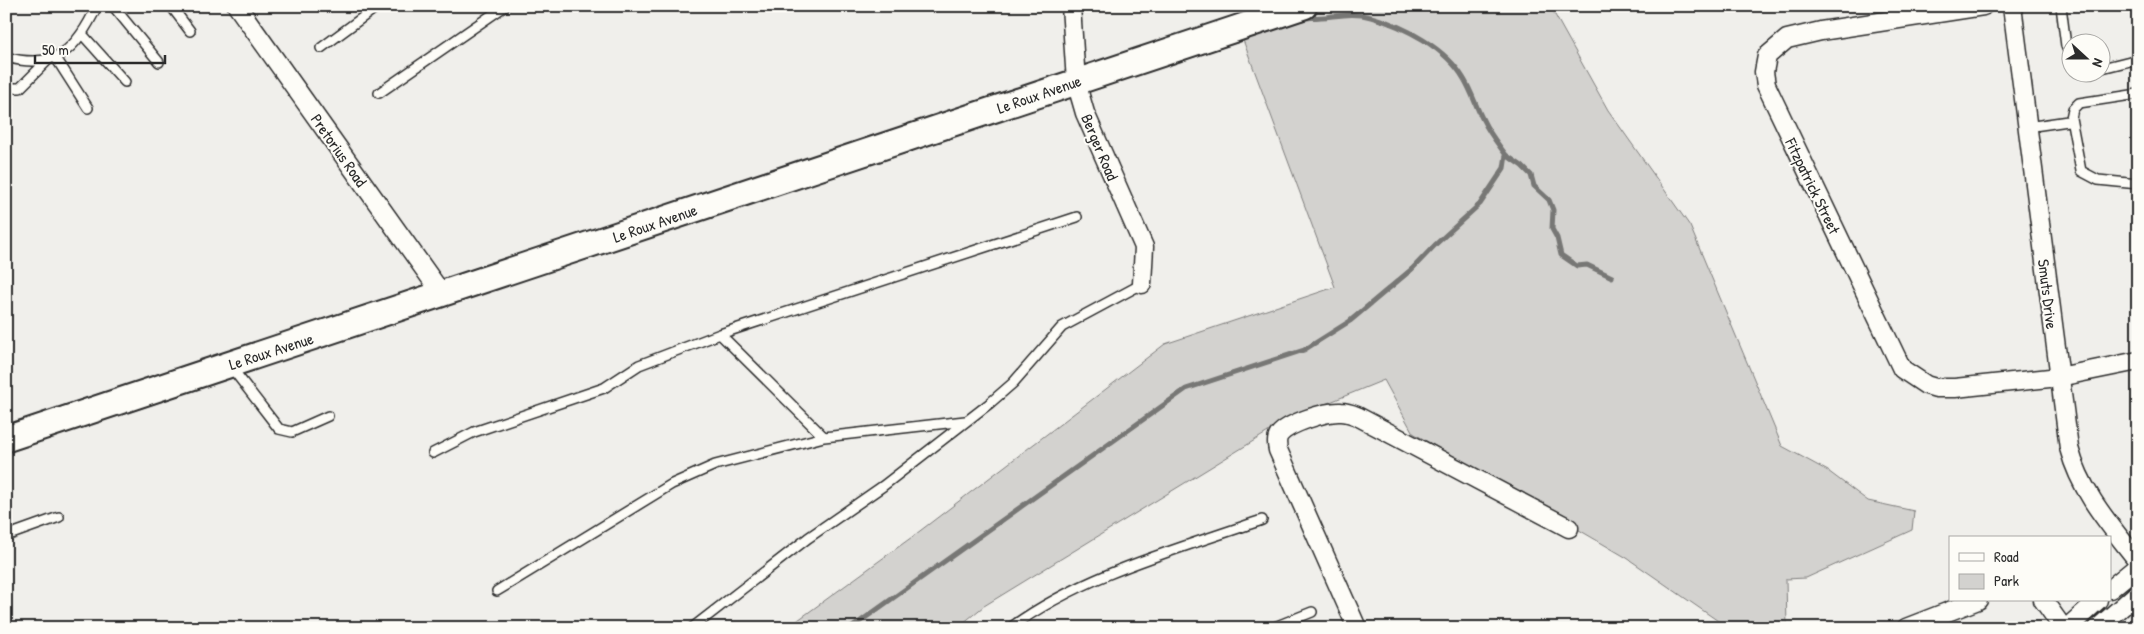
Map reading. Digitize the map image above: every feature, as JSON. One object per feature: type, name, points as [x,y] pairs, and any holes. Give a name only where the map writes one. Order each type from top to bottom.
[{"type":"main road","name":"Le Roux Avenue","points":[[8,436],[230,365],[1304,6]]},
{"type":"street","name":"Pretorius Road","points":[[237,6],[442,294]]},
{"type":"street","name":"Berger Road","points":[[1071,6],[1076,82],[1085,113],[1144,247],[1142,284]]},
{"type":"street","name":"Fitzpatrick Street","points":[[1983,6],[1821,31],[1787,39],[1767,56],[1764,72],[1766,85],[1902,369],[1926,384],[1945,388],[2058,377],[2138,361]]},
{"type":"street","name":"Smuts Drive","points":[[2012,6],[2068,448],[2078,477],[2094,505],[2138,561]]},
{"type":"street","points":[[1357,628],[1278,450],[1277,442],[1279,435],[1294,425],[1331,412],[1342,412],[1356,416],[1568,528]]},
{"type":"street","points":[[2112,587],[2138,566]]},
{"type":"street","points":[[2098,628],[2138,593]]},
{"type":"street","points":[[1906,628],[1973,602]]},
{"type":"street","points":[[2044,602],[2063,628]]},
{"type":"street","points":[[2067,628],[2096,602]]},
{"type":"lane","points":[[6,88],[20,88],[52,59],[71,49],[82,34],[97,6]]},
{"type":"lane","points":[[113,6],[159,62]]},
{"type":"lane","points":[[171,6],[190,31]]},
{"type":"lane","points":[[321,48],[378,6]]},
{"type":"lane","points":[[379,93],[505,6]]},
{"type":"lane","points":[[2061,6],[2064,32]]},
{"type":"lane","points":[[82,34],[125,82]]},
{"type":"lane","points":[[6,57],[37,62],[52,59]]},
{"type":"lane","points":[[52,59],[88,108]]},
{"type":"lane","points":[[2112,66],[2138,59]]},
{"type":"lane","points":[[2138,94],[2079,103],[2073,109],[2070,118],[2081,171],[2098,180],[2138,184]]},
{"type":"lane","points":[[2027,127],[2068,121],[2070,118]]},
{"type":"lane","points":[[433,453],[474,432],[604,388],[639,365],[720,334],[1077,217]]},
{"type":"lane","points":[[692,628],[808,538],[883,486],[1013,383],[1062,327],[1142,284]]},
{"type":"lane","points":[[720,334],[824,437]]},
{"type":"lane","points":[[230,365],[279,429],[292,432],[328,416]]},
{"type":"lane","points":[[497,591],[692,474],[715,465],[824,437],[966,421]]},
{"type":"lane","points":[[6,536],[59,517]]},
{"type":"lane","points":[[1010,628],[1034,611],[1084,584],[1262,520]]},
{"type":"lane","points":[[1272,628],[1312,612]]},
{"type":"green space","points":[[1374,6],[1550,6],[1608,110],[1690,226],[1782,446],[1828,471],[1868,501],[1914,511],[1912,530],[1806,578],[1786,579],[1787,628],[1713,628],[1721,623],[1627,558],[1413,433],[1384,380],[1291,418],[984,606],[957,628],[787,628],[912,537],[1165,344],[1335,287],[1243,40],[1284,25],[1333,17]]},
{"type":"waterway","points":[[851,628],[1186,389],[1304,350],[1350,321],[1412,269],[1480,204],[1504,168],[1506,155],[1485,125],[1464,79],[1447,57],[1410,32],[1371,17],[1354,14],[1312,18],[1303,17]]},
{"type":"waterway","points":[[1506,155],[1531,175],[1534,186],[1549,200],[1553,210],[1552,229],[1557,238],[1561,255],[1577,266],[1587,265],[1612,277]]}]
